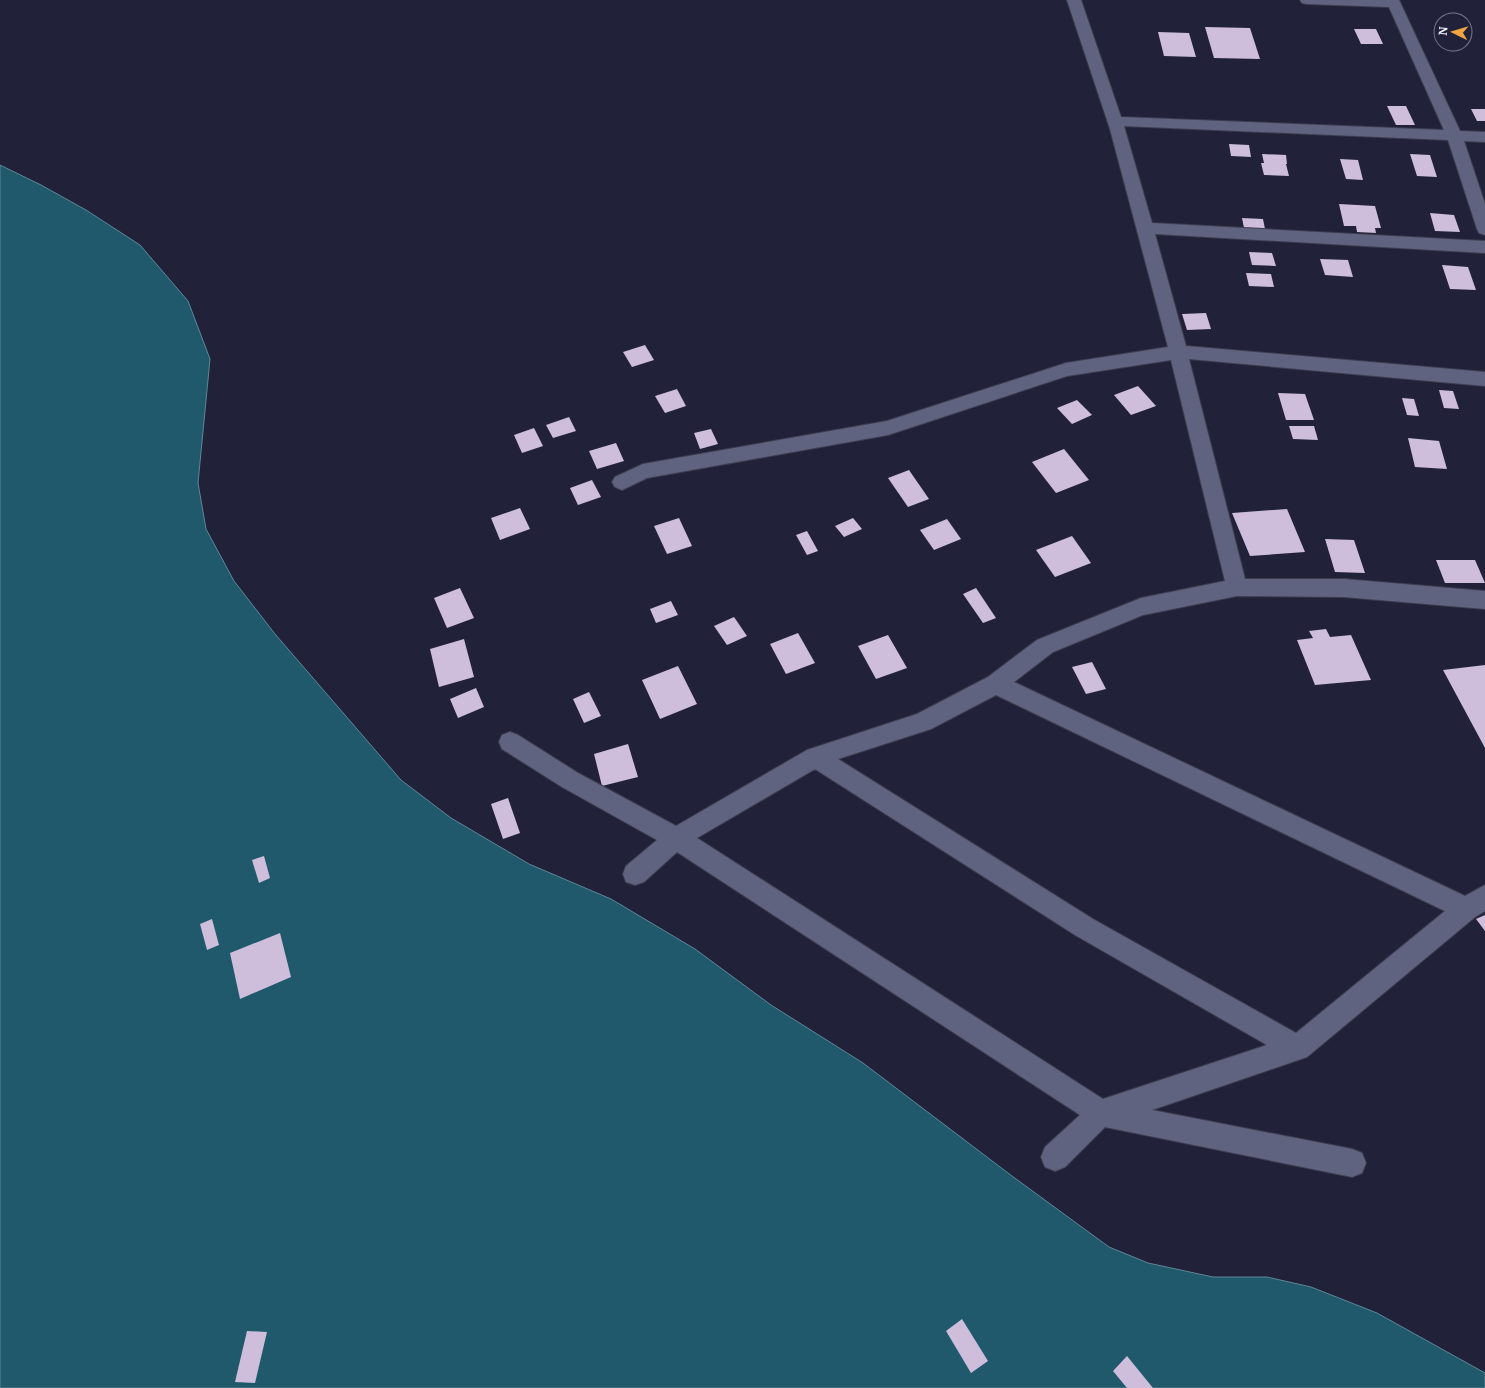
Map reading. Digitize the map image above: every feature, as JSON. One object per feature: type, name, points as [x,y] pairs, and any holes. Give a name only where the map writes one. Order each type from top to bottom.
[{"type":"street","points":[[1074,0],[1115,121],[1146,228],[1179,352],[1237,587]]},
{"type":"street","points":[[1307,0],[1394,4],[1454,135],[1485,229]]},
{"type":"street","points":[[1115,121],[1485,137]]},
{"type":"street","points":[[1146,228],[1485,247]]},
{"type":"street","points":[[622,482],[643,471],[888,428],[1066,370],[1179,352],[1485,379]]},
{"type":"street","points":[[635,874],[676,838],[815,757],[923,722],[996,684],[1045,646],[1142,607],[1237,587],[1344,588],[1485,600]]},
{"type":"street","points":[[996,684],[1475,903],[1298,1048],[1101,1113],[1055,1157]]},
{"type":"street","points":[[510,742],[570,780],[676,838],[1101,1113],[1352,1163]]},
{"type":"street","points":[[815,757],[1084,927],[1298,1048]]},
{"type":"water","points":[[0,165],[41,185],[86,210],[140,245],[188,301],[210,359],[198,483],[206,529],[234,581],[275,634],[401,780],[451,818],[529,864],[611,899],[695,949],[771,1005],[863,1063],[1012,1176],[1109,1247],[1148,1263],[1213,1277],[1267,1277],[1311,1287],[1377,1313],[1485,1373],[1485,1388],[0,1388]]},
{"type":"building","points":[[1205,27],[1250,28],[1260,59],[1214,58]]},
{"type":"building","points":[[1354,29],[1376,29],[1383,44],[1361,44]]},
{"type":"building","points":[[1158,32],[1189,33],[1196,57],[1164,56]]},
{"type":"building","points":[[1387,106],[1406,106],[1415,125],[1396,125]]},
{"type":"building","points":[[1471,109],[1485,109],[1485,121],[1477,121]]},
{"type":"building","points":[[1229,144],[1249,145],[1251,157],[1231,156]]},
{"type":"building","points":[[1262,154],[1286,155],[1286,164],[1289,176],[1264,175],[1261,163],[1264,163]]},
{"type":"building","points":[[1410,154],[1430,155],[1437,177],[1417,176]]},
{"type":"building","points":[[1340,159],[1358,160],[1363,180],[1346,179]]},
{"type":"building","points":[[1339,204],[1375,206],[1381,228],[1375,228],[1376,233],[1357,232],[1356,226],[1344,226]]},
{"type":"building","points":[[1430,213],[1454,215],[1460,232],[1435,231]]},
{"type":"building","points":[[1242,218],[1263,219],[1266,234],[1245,233]]},
{"type":"building","points":[[1249,252],[1272,253],[1276,266],[1252,265]]},
{"type":"building","points":[[1320,259],[1348,260],[1353,277],[1325,275]]},
{"type":"building","points":[[1442,265],[1468,267],[1476,290],[1450,289]]},
{"type":"building","points":[[1246,273],[1271,274],[1274,287],[1249,286]]},
{"type":"building","points":[[1206,313],[1211,329],[1187,330],[1182,314]]},
{"type":"building","points":[[645,345],[654,360],[632,367],[623,352]]},
{"type":"building","points":[[1138,386],[1156,406],[1131,415],[1114,395]]},
{"type":"building","points":[[677,389],[686,406],[665,413],[655,396]]},
{"type":"building","points":[[1439,390],[1453,391],[1459,409],[1444,408]]},
{"type":"building","points":[[1278,393],[1305,394],[1314,420],[1286,420]]},
{"type":"building","points":[[1402,398],[1414,399],[1419,416],[1407,415]]},
{"type":"building","points":[[1077,400],[1092,415],[1072,424],[1057,408]]},
{"type":"building","points":[[569,417],[576,431],[553,438],[546,425]]},
{"type":"building","points":[[1289,426],[1314,426],[1318,440],[1293,439]]},
{"type":"building","points":[[534,428],[543,446],[522,453],[514,435]]},
{"type":"building","points":[[711,429],[718,444],[700,449],[694,433]]},
{"type":"building","points":[[1408,438],[1439,441],[1447,469],[1415,467]]},
{"type":"building","points":[[616,443],[624,461],[597,469],[589,451]]},
{"type":"building","points":[[1064,449],[1089,480],[1056,493],[1032,462]]},
{"type":"building","points":[[909,470],[929,499],[908,507],[888,478]]},
{"type":"building","points":[[592,480],[601,497],[578,505],[570,488]]},
{"type":"building","points":[[520,508],[530,529],[500,540],[491,518]]},
{"type":"building","points":[[1287,509],[1305,552],[1250,556],[1232,513]]},
{"type":"building","points":[[679,518],[692,546],[667,554],[654,526]]},
{"type":"building","points":[[853,518],[862,529],[844,537],[835,526]]},
{"type":"building","points":[[947,519],[961,539],[934,550],[920,530]]},
{"type":"building","points":[[807,531],[818,551],[807,555],[796,535]]},
{"type":"building","points":[[1072,536],[1091,563],[1055,577],[1036,550]]},
{"type":"building","points":[[1325,539],[1354,540],[1365,573],[1335,572]]},
{"type":"building","points":[[1436,560],[1475,560],[1485,583],[1445,583]]},
{"type":"building","points":[[460,588],[474,618],[447,628],[434,598]]},
{"type":"building","points":[[976,588],[996,618],[983,623],[963,594]]},
{"type":"building","points":[[671,601],[678,615],[656,623],[650,609]]},
{"type":"building","points":[[734,617],[747,636],[727,645],[714,626]]},
{"type":"building","points":[[1326,629],[1330,637],[1351,635],[1371,680],[1315,685],[1297,640],[1313,638],[1309,631]]},
{"type":"building","points":[[798,633],[815,663],[786,674],[770,644]]},
{"type":"building","points":[[888,635],[907,668],[876,679],[858,646]]},
{"type":"building","points":[[464,639],[474,677],[439,687],[430,649]]},
{"type":"building","points":[[1092,662],[1106,689],[1086,694],[1072,667]]},
{"type":"building","points":[[1485,665],[1485,748],[1443,670]]},
{"type":"building","points":[[678,666],[697,704],[660,719],[642,680]]},
{"type":"building","points":[[476,688],[484,707],[458,718],[450,699]]},
{"type":"building","points":[[589,692],[601,716],[584,723],[573,699]]},
{"type":"building","points":[[628,744],[638,777],[602,786],[594,754]]},
{"type":"building","points":[[508,798],[520,833],[503,839],[491,804]]},
{"type":"building","points":[[264,856],[270,878],[259,883],[252,860]]},
{"type":"building","points":[[1485,915],[1485,931],[1476,919]]},
{"type":"building","points":[[212,919],[219,945],[207,950],[200,924]]},
{"type":"building","points":[[280,933],[291,977],[240,999],[230,953]]},
{"type":"building","points":[[962,1319],[988,1361],[971,1373],[946,1331]]},
{"type":"building","points":[[247,1331],[267,1332],[255,1383],[235,1382]]},
{"type":"building","points":[[1127,1356],[1153,1388],[1127,1388],[1113,1371]]}]
